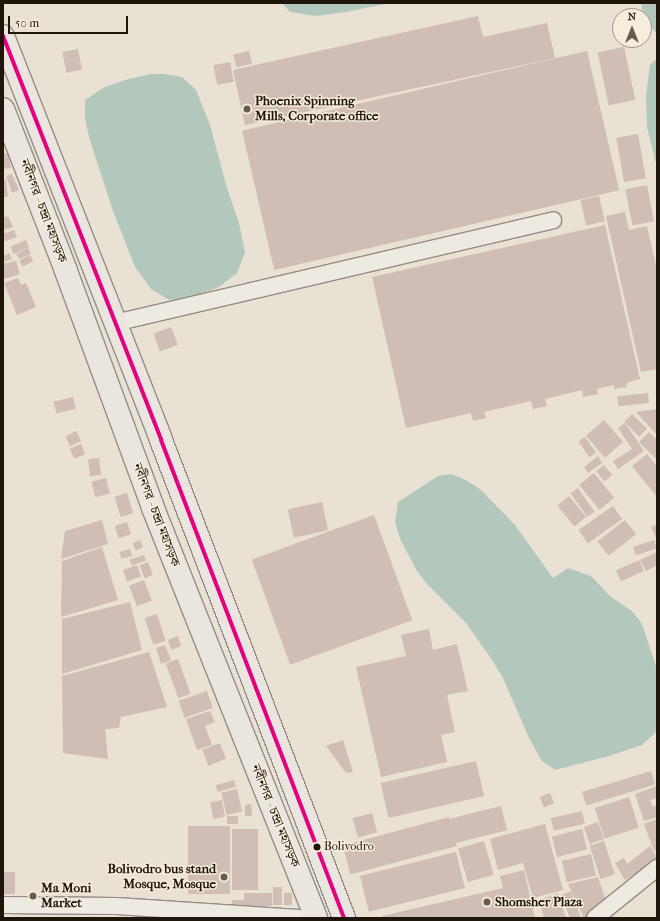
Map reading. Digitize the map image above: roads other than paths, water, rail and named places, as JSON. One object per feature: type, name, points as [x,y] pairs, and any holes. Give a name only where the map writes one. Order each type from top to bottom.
[{"type":"highway","name":"নবীনগর - চন্দ্রা মহাসড়ক","points":[[3,36],[344,918]]},
{"type":"highway","name":"নবীনগর - চন্দ্রা মহাসড়ক","points":[[3,109],[8,135],[66,271],[153,508],[316,918]]},
{"type":"street","points":[[115,323],[553,220]]},
{"type":"street","points":[[595,918],[657,868]]},
{"type":"street","points":[[3,905],[117,906],[299,918]]},
{"type":"place","name":"Phoenix Spinning Mills, Corporate office","points":[[247,109]]},
{"type":"place","name":"Bolivodro","points":[[317,847]]},
{"type":"place","name":"Bolivodro bus stand Mosque, Mosque","points":[[224,877]]},
{"type":"place","name":"Ma Moni Market","points":[[33,896]]},
{"type":"place","name":"Shomsher Plaza","points":[[487,902]]}]
